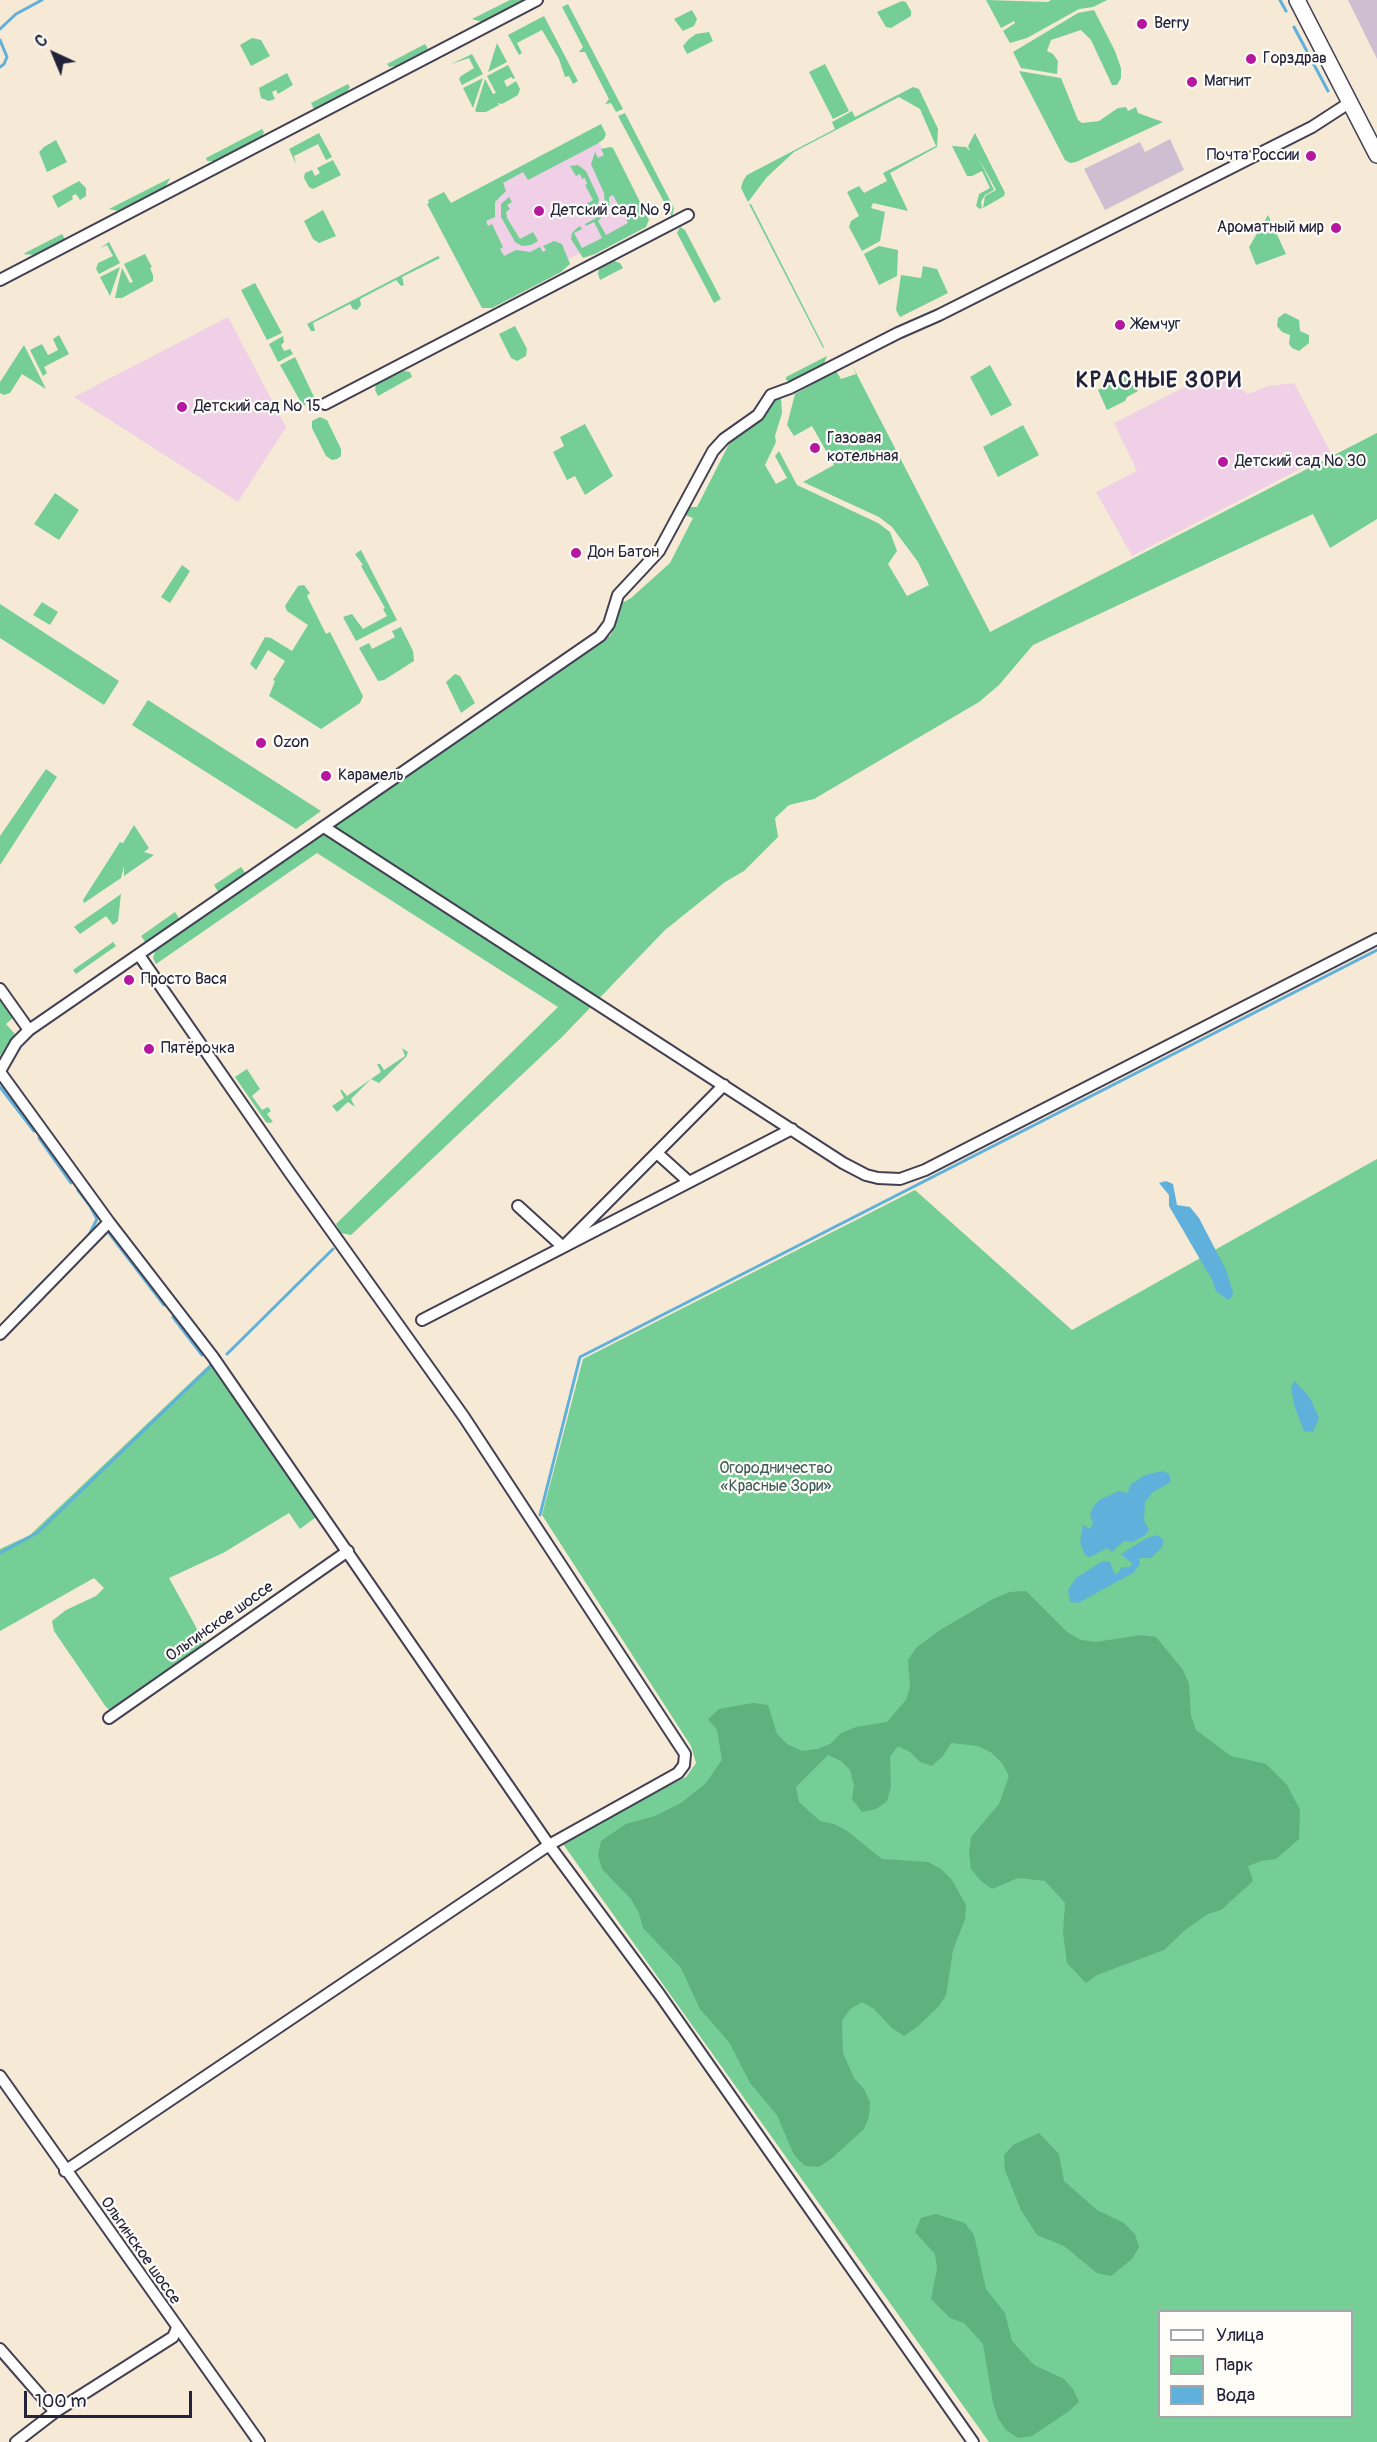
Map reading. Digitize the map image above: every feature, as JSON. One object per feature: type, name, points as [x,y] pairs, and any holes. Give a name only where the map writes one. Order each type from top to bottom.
[{"type":"main road","points":[[1296,0],[1377,155]]},
{"type":"street","points":[[0,280],[537,0]]},
{"type":"street","points":[[973,2442],[660,1995],[549,1845],[213,1357],[109,1222],[0,1071],[16,1043],[29,1030],[600,636],[606,630],[618,595],[659,551],[712,451],[724,439],[758,415],[771,395],[790,388],[898,333],[939,315],[1312,127],[1350,103]]},
{"type":"street","points":[[325,404],[688,215]]},
{"type":"street","points":[[324,828],[866,1175],[900,1179],[925,1170],[975,1145],[1377,939]]},
{"type":"street","points":[[65,2170],[549,1845],[678,1773],[684,1765],[685,1754],[464,1417],[290,1173],[139,955]]},
{"type":"street","points":[[0,988],[29,1030]]},
{"type":"street","points":[[563,1247],[724,1085]]},
{"type":"street","points":[[422,1320],[792,1129]]},
{"type":"street","points":[[657,1153],[689,1182]]},
{"type":"street","points":[[518,1206],[563,1247]]},
{"type":"street","points":[[0,1334],[109,1222]]},
{"type":"street","name":"Ольгинское шоссе","points":[[109,1718],[348,1551]]},
{"type":"street","name":"Ольгинское шоссе","points":[[2,2083],[259,2442]]},
{"type":"street","points":[[16,2442],[55,2412],[173,2337],[177,2328]]},
{"type":"street","points":[[2,2356],[55,2412]]},
{"type":"shaded area","points":[[1348,0],[1377,0],[1377,59]]},
{"type":"shaded area","name":"Детский сад № 9","points":[[597,138],[632,226],[498,296],[450,204]]},
{"type":"shaded area","points":[[1170,139],[1184,170],[1105,210],[1084,169],[1140,142],[1145,152]]},
{"type":"shaded area","name":"Детский сад № 15","points":[[228,317],[286,427],[238,502],[74,397]]},
{"type":"shaded area","name":"Детский сад № 30","points":[[1222,368],[1228,380],[1248,394],[1268,386],[1294,383],[1331,453],[1132,556],[1096,492],[1137,471],[1114,423]]},
{"type":"green space","points":[[510,0],[524,0],[482,22],[472,19]]},
{"type":"green space","points":[[986,0],[1048,2],[1051,0],[1107,0],[1093,7],[1079,9],[1027,38],[1010,43],[1003,31],[1015,23],[1014,21],[1001,28]]},
{"type":"green space","points":[[902,1],[906,2],[911,16],[891,28],[886,27],[877,12]]},
{"type":"green space","points":[[568,4],[623,109],[616,112],[611,103],[605,104],[609,99],[585,52],[579,52],[583,47],[562,7]]},
{"type":"green space","points":[[692,10],[697,19],[694,26],[683,31],[674,19]]},
{"type":"green space","points":[[1094,10],[1121,68],[1121,78],[1117,85],[1112,85],[1091,40],[1081,30],[1051,40],[1047,51],[1053,54],[1058,61],[1057,74],[1021,68],[1013,52],[1078,13]]},
{"type":"green space","points":[[544,16],[578,81],[573,84],[569,76],[565,77],[559,59],[542,30],[517,43],[522,53],[519,55],[508,35]]},
{"type":"green space","points":[[709,32],[713,41],[687,54],[683,46],[689,39],[696,34]]},
{"type":"green space","points":[[252,38],[261,40],[270,56],[251,66],[240,45]]},
{"type":"green space","points":[[497,43],[507,62],[488,72]]},
{"type":"green space","points":[[425,44],[428,49],[397,66],[389,67],[387,64]]},
{"type":"green space","points":[[472,54],[483,74],[462,85],[459,79],[461,76],[474,68],[469,58],[451,64]]},
{"type":"green space","points":[[825,64],[849,111],[833,119],[809,72]]},
{"type":"green space","points":[[508,65],[515,78],[511,77],[504,81],[507,87],[516,81],[520,89],[518,95],[502,104],[498,103],[499,105],[486,112],[475,111],[485,79],[493,94],[496,93],[487,76]]},
{"type":"green space","points":[[1019,71],[1061,78],[1078,120],[1082,123],[1099,121],[1118,108],[1126,107],[1128,111],[1136,107],[1138,113],[1163,122],[1070,163],[1065,160]]},
{"type":"green space","points":[[287,73],[293,85],[278,94],[276,90],[272,92],[275,99],[269,101],[261,98],[259,88]]},
{"type":"green space","points":[[483,78],[473,108],[463,88]]},
{"type":"green space","points":[[348,84],[350,87],[346,93],[314,109],[311,103]]},
{"type":"green space","points":[[913,87],[919,89],[938,129],[937,147],[890,173],[908,211],[873,203],[871,208],[885,212],[880,241],[862,251],[849,227],[851,221],[859,216],[847,192],[859,186],[864,193],[887,181],[883,173],[936,146],[920,109],[899,97],[794,152],[767,177],[748,202],[741,188],[747,175],[835,129],[832,122],[852,111],[855,117]]},
{"type":"green space","points":[[625,113],[674,208],[672,217],[618,116]]},
{"type":"green space","points":[[601,124],[606,134],[604,139],[597,144],[528,180],[523,172],[503,183],[506,191],[495,202],[495,217],[486,221],[488,226],[492,224],[503,247],[500,249],[504,256],[516,250],[530,252],[540,247],[543,252],[546,250],[543,246],[554,241],[562,244],[570,264],[561,272],[492,308],[482,308],[427,204],[428,200],[444,192],[451,203]]},
{"type":"green space","points":[[262,129],[264,132],[262,136],[215,161],[207,161],[206,158]]},
{"type":"green space","points":[[319,133],[332,157],[326,160],[318,144],[294,156],[296,164],[289,149]]},
{"type":"green space","points":[[975,133],[1005,193],[1004,196],[983,208],[985,196],[996,190],[979,159],[994,190],[985,195],[980,209],[976,206],[979,194],[990,188],[982,171],[967,176],[952,146],[966,147],[970,151],[968,146]]},
{"type":"green space","points":[[56,140],[67,162],[47,172],[39,152]]},
{"type":"green space","points":[[613,148],[649,220],[646,227],[583,258],[571,239],[572,233],[576,229],[580,226],[582,229],[574,233],[582,248],[602,238],[594,222],[586,226],[585,224],[600,216],[604,208],[608,210],[598,221],[606,235],[628,223],[613,195],[609,197],[609,206],[605,205],[604,193],[591,164],[595,152],[598,158],[604,155],[601,149]]},
{"type":"green space","points":[[333,160],[341,175],[313,189],[309,187],[304,178],[305,173],[312,170],[315,176],[320,173],[317,168]]},
{"type":"green space","points":[[578,165],[586,171],[599,199],[597,209],[588,215],[583,206],[593,200],[585,185],[587,184],[585,178],[582,179],[580,174],[576,176],[570,166]]},
{"type":"green space","points":[[170,178],[166,186],[118,211],[109,209]]},
{"type":"green space","points":[[79,181],[86,188],[86,196],[80,200],[76,194],[72,196],[73,199],[58,208],[52,196]]},
{"type":"green space","points":[[509,197],[512,202],[507,205],[510,209],[506,212],[507,218],[520,239],[533,232],[538,241],[531,245],[522,246],[515,242],[501,217],[501,204]]},
{"type":"green space","points":[[749,204],[824,347],[823,348]]},
{"type":"green space","points":[[323,210],[336,236],[319,243],[313,239],[304,221]]},
{"type":"green space","points":[[1268,215],[1286,254],[1256,265],[1249,247]]},
{"type":"green space","points":[[680,227],[685,230],[721,299],[714,303],[677,233]]},
{"type":"green space","points":[[62,234],[65,239],[34,255],[23,254]]},
{"type":"green space","points":[[109,242],[120,263],[99,274],[96,269],[98,263],[113,256],[107,245],[100,248]]},
{"type":"green space","points":[[879,246],[898,250],[897,276],[879,285],[864,254]]},
{"type":"green space","points":[[145,254],[152,267],[150,268],[153,281],[122,298],[115,298],[122,268],[130,283],[133,282],[124,264]]},
{"type":"green space","points":[[438,256],[440,258],[402,277],[404,285],[401,286],[396,280],[360,299],[361,305],[357,310],[353,309],[350,304],[313,323],[315,331],[311,331],[307,324]]},
{"type":"green space","points":[[614,261],[620,263],[623,268],[600,280],[599,269]]},
{"type":"green space","points":[[923,266],[937,269],[948,293],[900,317],[896,310],[901,275],[921,278]]},
{"type":"green space","points":[[120,267],[110,296],[100,277]]},
{"type":"green space","points":[[255,283],[282,333],[267,340],[241,290]]},
{"type":"green space","points":[[1285,313],[1299,320],[1300,331],[1309,335],[1309,343],[1299,351],[1289,344],[1290,335],[1282,332],[1277,326],[1278,318]]},
{"type":"green space","points":[[515,326],[527,349],[526,356],[517,361],[511,358],[499,334]]},
{"type":"green space","points":[[59,335],[69,354],[44,367],[47,373],[43,376],[30,350],[42,344],[48,355],[58,350],[53,339]]},
{"type":"green space","points":[[283,336],[284,342],[281,345],[284,351],[290,349],[293,354],[278,362],[269,344]]},
{"type":"green space","points":[[24,345],[46,389],[22,374],[10,393],[4,395],[0,393],[0,382]]},
{"type":"green space","points":[[827,356],[823,366],[792,382],[786,380],[786,377]]},
{"type":"green space","points":[[295,357],[315,399],[303,406],[280,365]]},
{"type":"green space","points":[[852,365],[990,632],[1377,433],[1377,519],[1330,548],[1313,514],[1033,645],[999,685],[979,702],[814,799],[789,805],[775,818],[778,837],[744,871],[725,882],[665,930],[562,1037],[351,1235],[341,1233],[336,1224],[558,1007],[317,853],[156,964],[153,958],[155,951],[611,635],[619,600],[624,602],[631,598],[670,563],[693,518],[685,515],[687,507],[697,507],[730,442],[756,423],[775,397],[781,398],[782,413],[775,436],[776,442],[765,465],[776,484],[787,478],[775,456],[779,451],[797,485],[878,523],[890,532],[897,551],[888,564],[907,596],[929,585],[918,562],[892,527],[879,517],[803,482],[834,465],[812,426],[794,436],[787,425],[795,394],[836,371],[841,379],[856,374]]},
{"type":"green space","points":[[990,365],[1012,405],[991,416],[970,377]]},
{"type":"green space","points":[[404,371],[410,372],[412,377],[378,396],[375,390],[376,384]]},
{"type":"green space","points":[[1129,374],[1138,391],[1107,410],[1098,390]]},
{"type":"green space","points":[[320,417],[327,420],[341,449],[341,456],[337,459],[332,460],[326,456],[312,428],[312,421]]},
{"type":"green space","points":[[585,424],[613,476],[585,495],[575,476],[567,480],[553,452],[564,446],[560,437]]},
{"type":"green space","points":[[1023,425],[1039,455],[998,477],[983,447]]},
{"type":"green space","points":[[55,493],[79,510],[59,540],[34,524]]},
{"type":"green space","points":[[361,550],[397,620],[356,641],[343,617],[352,614],[363,629],[387,616],[383,609],[385,608],[361,566],[363,565],[355,554]]},
{"type":"green space","points":[[182,565],[190,571],[170,603],[161,597]]},
{"type":"green space","points":[[304,585],[310,593],[307,596],[326,634],[330,632],[363,696],[360,703],[321,729],[269,696],[275,681],[273,680],[285,661],[268,650],[256,670],[250,664],[265,637],[271,638],[292,651],[308,625],[287,611],[285,606],[298,586]]},
{"type":"green space","points":[[42,602],[58,612],[50,625],[33,615]]},
{"type":"green space","points":[[0,604],[119,681],[104,705],[0,638]]},
{"type":"green space","points":[[401,627],[413,651],[414,661],[384,680],[378,681],[359,648],[369,643],[372,649],[395,637],[392,631]]},
{"type":"green space","points":[[455,674],[460,676],[475,703],[461,713],[446,682]]},
{"type":"green space","points":[[148,700],[321,811],[296,829],[132,725]]},
{"type":"green space","points":[[46,769],[57,777],[0,865],[0,836]]},
{"type":"green space","points":[[134,825],[149,848],[144,852],[154,855],[124,876],[124,866],[121,878],[84,903],[83,900],[120,842],[123,843]]},
{"type":"green space","points":[[241,867],[246,874],[219,893],[214,885]]},
{"type":"green space","points":[[121,894],[118,921],[113,925],[106,916],[80,934],[74,927]]},
{"type":"green space","points":[[175,912],[180,920],[146,943],[141,936]]},
{"type":"green space","points":[[113,942],[116,946],[76,974],[73,970]]},
{"type":"green space","points":[[0,1000],[13,1018],[6,1024],[15,1034],[0,1056]]},
{"type":"green space","points":[[402,1048],[408,1052],[406,1057],[379,1083],[371,1079],[381,1072],[377,1064],[380,1064],[384,1070],[405,1056]]},
{"type":"green space","points":[[247,1069],[260,1089],[252,1096],[262,1110],[268,1107],[271,1111],[267,1114],[273,1122],[266,1122],[235,1077]]},
{"type":"green space","points":[[371,1079],[351,1099],[355,1107],[348,1102],[337,1112],[332,1106],[344,1098],[340,1090],[347,1096]]},
{"type":"green space","name":"Огородничество «Красные Зори»","points":[[1377,1159],[1377,2442],[989,2442],[563,1844],[569,1834],[686,1777],[696,1763],[691,1746],[542,1515],[583,1359],[915,1190],[1072,1330]]},
{"type":"green space","points":[[211,1363],[316,1517],[300,1529],[289,1513],[223,1553],[169,1578],[207,1647],[111,1711],[54,1631],[52,1621],[66,1610],[96,1596],[104,1588],[94,1578],[0,1631],[0,1549],[30,1535]]},
{"type":"green space","points":[[1026,1591],[1067,1632],[1081,1640],[1096,1642],[1141,1635],[1156,1637],[1183,1670],[1189,1684],[1191,1716],[1196,1730],[1231,1756],[1266,1764],[1287,1785],[1300,1810],[1299,1839],[1276,1859],[1248,1866],[1253,1881],[1221,1910],[1208,1914],[1185,1930],[1164,1950],[1097,1975],[1086,1983],[1067,1963],[1063,1933],[1065,1903],[1045,1881],[1018,1878],[992,1889],[971,1869],[969,1854],[971,1837],[999,1804],[1009,1776],[1002,1763],[992,1753],[978,1746],[951,1743],[943,1756],[932,1766],[920,1762],[910,1752],[898,1746],[890,1757],[891,1787],[887,1801],[876,1809],[862,1812],[852,1799],[854,1785],[850,1770],[841,1761],[828,1755],[796,1787],[799,1802],[820,1821],[834,1824],[847,1831],[882,1859],[928,1862],[941,1869],[952,1880],[966,1905],[965,1919],[953,1950],[946,1995],[939,2006],[918,2026],[904,2036],[892,2028],[874,2009],[862,2002],[850,2009],[842,2021],[843,2053],[854,2078],[864,2089],[870,2102],[869,2117],[864,2129],[832,2158],[819,2167],[805,2166],[794,2155],[777,2115],[750,2083],[729,2042],[700,2009],[681,1968],[643,1928],[639,1913],[631,1899],[602,1869],[598,1855],[601,1841],[626,1824],[655,1816],[681,1803],[705,1784],[722,1760],[717,1730],[708,1719],[719,1709],[753,1703],[768,1705],[777,1734],[787,1744],[802,1751],[817,1749],[830,1744],[841,1733],[856,1727],[887,1722],[906,1700],[910,1687],[908,1660],[916,1648],[940,1630],[995,1598],[1010,1592]]},
{"type":"green space","points":[[1039,2133],[1059,2154],[1064,2181],[1097,2210],[1124,2223],[1135,2234],[1139,2247],[1132,2259],[1111,2276],[1097,2273],[1064,2246],[1037,2235],[1021,2210],[1005,2170],[1004,2155],[1013,2145]]},
{"type":"green space","points":[[936,2214],[965,2223],[974,2235],[986,2289],[1005,2313],[1012,2341],[1034,2365],[1064,2379],[1073,2389],[1079,2402],[1032,2436],[1018,2438],[1006,2430],[998,2418],[993,2403],[983,2344],[964,2323],[950,2318],[931,2299],[937,2269],[935,2254],[915,2232],[921,2218]]},
{"type":"water","points":[[1166,1181],[1173,1184],[1177,1205],[1190,1207],[1199,1218],[1226,1270],[1233,1292],[1232,1297],[1228,1300],[1216,1291],[1212,1280],[1169,1206],[1169,1195],[1159,1183]]},
{"type":"water","points":[[1295,1381],[1310,1398],[1319,1418],[1313,1432],[1304,1431],[1295,1408],[1291,1387]]},
{"type":"water","points":[[1163,1471],[1169,1474],[1171,1482],[1153,1492],[1145,1502],[1144,1520],[1149,1530],[1144,1536],[1132,1542],[1124,1541],[1112,1552],[1107,1548],[1090,1557],[1085,1555],[1080,1542],[1083,1525],[1090,1529],[1093,1523],[1090,1515],[1099,1500],[1119,1491],[1128,1493],[1130,1485],[1145,1475]]},
{"type":"water","points":[[1157,1535],[1164,1540],[1162,1547],[1151,1558],[1139,1558],[1140,1564],[1133,1573],[1078,1603],[1070,1602],[1068,1590],[1076,1578],[1103,1561],[1110,1562],[1114,1573],[1118,1573],[1122,1567],[1129,1567],[1133,1564],[1121,1554],[1147,1538]]},
{"type":"waterway","points":[[0,29],[16,14],[42,0]]},
{"type":"waterway","points":[[1280,0],[1286,11]]},
{"type":"waterway","points":[[1294,27],[1328,91]]},
{"type":"waterway","points":[[0,40],[7,57],[0,67]]},
{"type":"waterway","points":[[540,1515],[580,1357],[1377,950]]},
{"type":"waterway","points":[[0,1087],[34,1131]]},
{"type":"waterway","points":[[39,1138],[71,1183]]},
{"type":"waterway","points":[[78,1190],[97,1219],[88,1237]]},
{"type":"waterway","points":[[109,1233],[164,1305]]},
{"type":"waterway","points":[[227,1354],[333,1249]]},
{"type":"waterway","points":[[19,1306],[50,1275]]},
{"type":"waterway","points":[[173,1317],[202,1355]]},
{"type":"waterway","points":[[0,1553],[37,1533],[211,1366]]},
{"type":"place","name":"Berry","points":[[1142,24]]},
{"type":"place","name":"Горздрав","points":[[1251,59]]},
{"type":"place","name":"Магнит","points":[[1192,82]]},
{"type":"place","name":"Почта России","points":[[1311,156]]},
{"type":"place","name":"Детский сад № 9","points":[[539,211]]},
{"type":"place","name":"Ароматный мир","points":[[1336,228]]},
{"type":"place","name":"Жемчуг","points":[[1120,325]]},
{"type":"place","name":"Детский сад № 15","points":[[182,407]]},
{"type":"place","name":"Газовая котельная","points":[[815,448]]},
{"type":"place","name":"Детский сад № 30","points":[[1223,462]]},
{"type":"place","name":"Дон Батон","points":[[576,553]]},
{"type":"place","name":"Ozon","points":[[261,743]]},
{"type":"place","name":"Карамель","points":[[326,776]]},
{"type":"place","name":"Просто Вася","points":[[129,980]]},
{"type":"place","name":"Пятёрочка","points":[[149,1049]]},
{"type":"district","name":"КРАСНЫЕ ЗОРИ","points":[[1159,381]]}]
